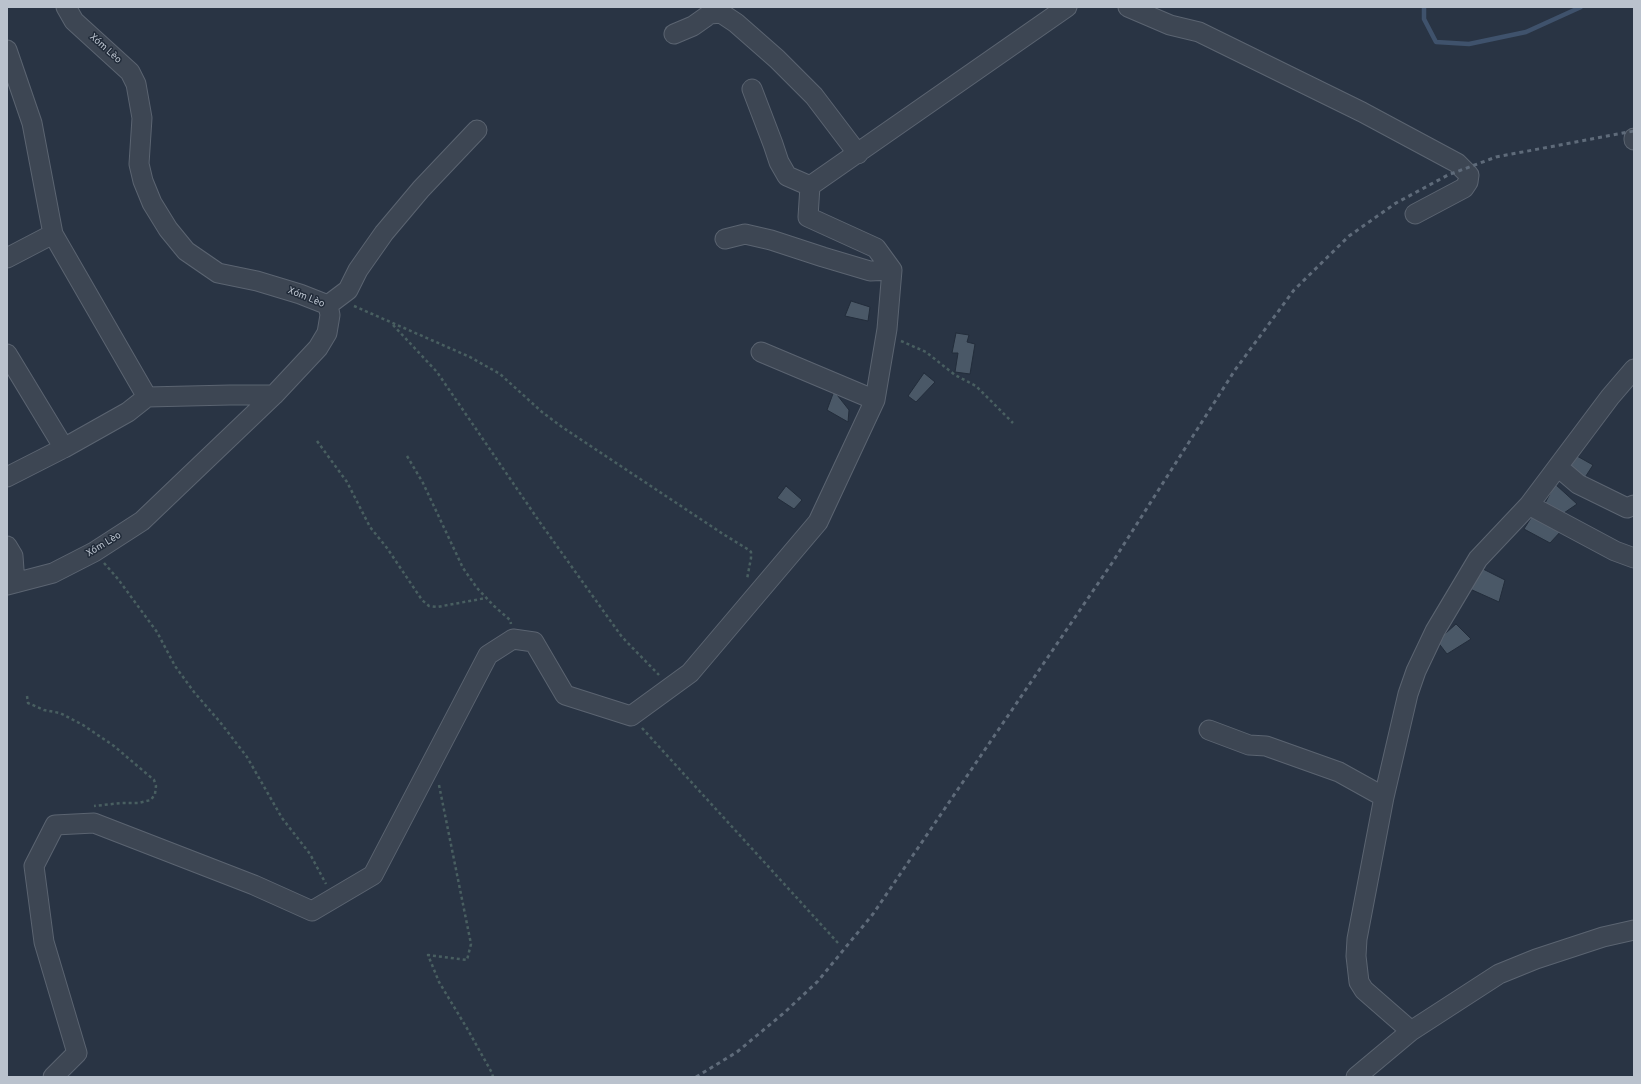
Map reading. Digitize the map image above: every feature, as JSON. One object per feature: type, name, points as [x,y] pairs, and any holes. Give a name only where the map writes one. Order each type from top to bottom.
[{"type":"street","name":"Xóm Lèo","points":[[11,584],[52,572],[94,552],[142,521],[274,395],[318,348],[327,333],[333,302],[300,294],[257,280],[218,273],[186,251],[168,229],[152,203],[143,181],[140,164],[142,118],[136,84],[130,72],[74,21],[66,7]]},
{"type":"street","points":[[810,186],[1067,7]]},
{"type":"street","points":[[1128,7],[1170,25],[1199,32],[1362,112],[1457,162],[1469,175],[1468,182],[1464,188],[1414,214]]},
{"type":"street","points":[[674,34],[693,26],[710,14],[721,13],[736,23],[788,69],[814,96],[858,154]]},
{"type":"street","points":[[7,50],[32,123],[53,234],[147,397]]},
{"type":"street","points":[[752,88],[779,162],[787,176],[810,186]]},
{"type":"street","points":[[333,302],[348,290],[358,270],[384,233],[421,189],[477,130]]},
{"type":"street","points":[[53,1077],[77,1053],[44,942],[34,866],[55,825],[94,823],[254,886],[312,912],[373,876],[488,655],[512,639],[534,642],[565,695],[631,716],[690,672],[818,522],[875,400],[886,334],[892,270],[876,248],[808,217],[810,186]]},
{"type":"street","points":[[7,258],[53,234]]},
{"type":"street","points":[[725,239],[745,234],[771,240],[870,271],[892,270]]},
{"type":"street","points":[[761,352],[875,400]]},
{"type":"street","points":[[7,354],[64,448]]},
{"type":"street","points":[[1411,1031],[1364,990],[1359,982],[1356,956],[1384,796],[1408,694],[1416,671],[1435,631],[1478,560],[1529,505],[1610,397],[1634,369]]},
{"type":"street","points":[[7,477],[64,448],[128,412],[147,397],[230,394],[274,395]]},
{"type":"street","points":[[1558,467],[1578,484],[1626,508],[1634,505]]},
{"type":"street","points":[[1529,505],[1615,551],[1634,558]]},
{"type":"street","points":[[7,546],[13,556],[11,584]]},
{"type":"street","points":[[1209,730],[1249,745],[1266,746],[1339,772],[1384,796]]},
{"type":"street","points":[[1356,1077],[1411,1031],[1500,974],[1551,954],[1603,937],[1634,930]]},
{"type":"path","points":[[333,302],[391,323],[470,357],[500,374],[542,412],[562,427],[749,550],[751,552],[751,558],[746,584]]},
{"type":"path","points":[[391,323],[437,372],[539,521],[622,637],[670,687]]},
{"type":"path","points":[[886,334],[926,352],[955,375],[976,386],[1013,423]]},
{"type":"path","points":[[317,441],[347,482],[370,527],[387,548],[422,600],[429,606],[438,607],[486,598]]},
{"type":"path","points":[[408,456],[423,483],[464,568],[477,588],[510,620],[512,639]]},
{"type":"path","points":[[94,552],[118,579],[157,632],[179,671],[247,757],[282,818],[310,854],[334,898]]},
{"type":"path","points":[[27,696],[28,703],[44,710],[60,713],[83,725],[114,746],[154,780],[156,786],[155,794],[151,800],[113,803],[92,807]]},
{"type":"path","points":[[631,716],[838,943]]},
{"type":"path","points":[[434,758],[471,944],[467,960],[428,955],[439,982],[482,1054],[492,1072],[493,1077]]},
{"type":"building","points":[[851,301],[870,307],[868,321],[845,316]]},
{"type":"building","points":[[956,333],[969,335],[967,342],[975,344],[970,374],[955,372],[958,353],[952,353]]},
{"type":"building","points":[[924,373],[935,382],[916,402],[908,396]]},
{"type":"building","points":[[834,391],[849,410],[848,422],[827,410]]},
{"type":"building","points":[[1577,456],[1593,465],[1584,479],[1570,466]]},
{"type":"building","points":[[1555,484],[1577,504],[1561,515],[1543,507]]},
{"type":"building","points":[[786,486],[802,500],[794,509],[777,498]]},
{"type":"building","points":[[1534,513],[1562,530],[1550,543],[1524,529]]},
{"type":"building","points":[[1479,567],[1505,580],[1499,602],[1470,589]]},
{"type":"building","points":[[1456,624],[1471,639],[1447,654],[1437,641]]},
{"type":"waterway","points":[[1424,7],[1424,19],[1436,42],[1469,44],[1526,32],[1581,7]]},
{"type":"railway","points":[[696,1077],[737,1052],[785,1012],[818,981],[873,914],[1112,563],[1235,370],[1294,290],[1349,236],[1396,203],[1448,175],[1496,157],[1634,131]]}]
